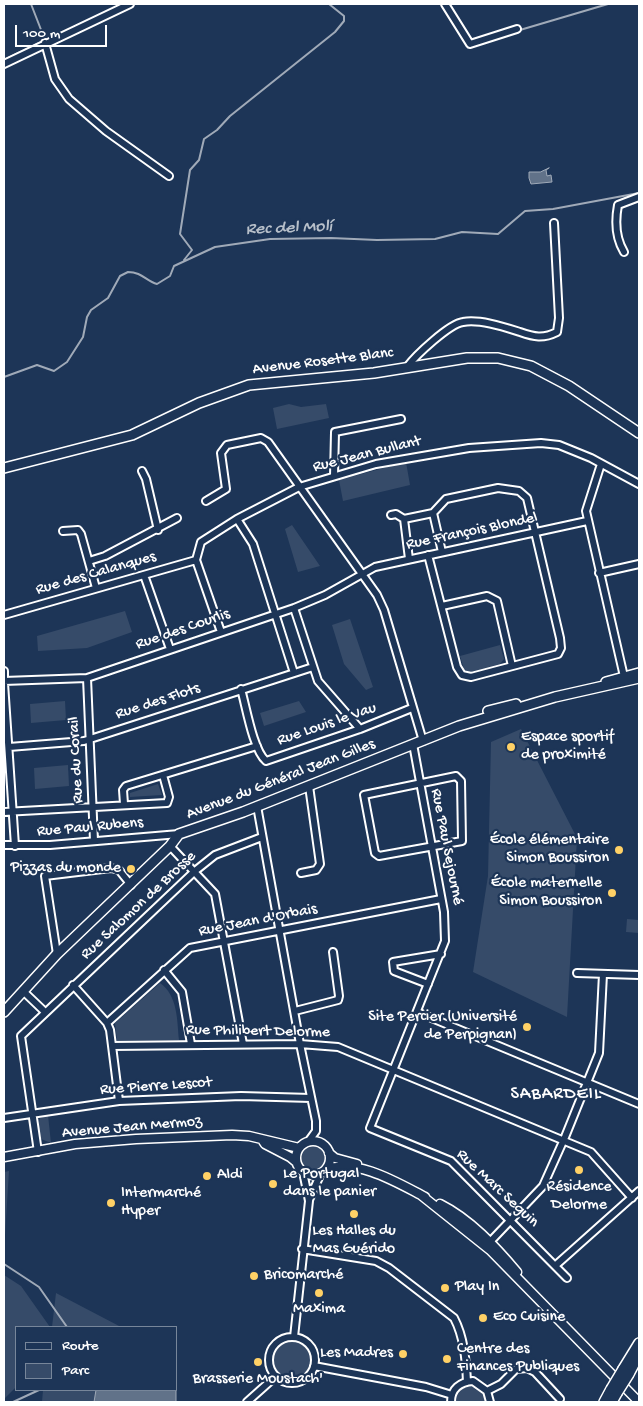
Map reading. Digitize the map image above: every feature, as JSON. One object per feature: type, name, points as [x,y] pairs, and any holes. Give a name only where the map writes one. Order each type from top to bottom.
[{"type":"main road","name":"Avenue Rosette Blanc","points":[[4,468],[132,435],[206,400],[249,385],[374,373],[467,358],[515,361],[551,376],[639,433]]},
{"type":"main road","name":"Avenue du Général Jean Gilles","points":[[4,1012],[57,954],[131,885],[170,846],[179,834],[257,806],[459,726],[624,679],[639,673]]},
{"type":"main road","name":"Avenue du Général Jean Gilles","points":[[624,679],[639,678]]},
{"type":"main road","points":[[604,1402],[614,1391],[626,1371],[639,1343]]},
{"type":"main road","points":[[626,1371],[639,1355]]},
{"type":"main road","points":[[612,1402],[614,1391]]},
{"type":"street","points":[[4,64],[130,4]]},
{"type":"street","points":[[445,4],[470,44],[517,30]]},
{"type":"street","points":[[45,43],[55,79],[69,99],[106,131],[169,176]]},
{"type":"street","points":[[624,252],[619,243],[616,229],[618,204],[639,197]]},
{"type":"street","points":[[407,367],[416,356],[448,328],[463,322],[505,328],[534,337],[549,336],[557,332],[559,318],[554,223]]},
{"type":"street","points":[[334,476],[335,432],[401,419]]},
{"type":"street","points":[[206,501],[226,489],[221,454],[227,445],[261,438],[268,442],[299,488],[363,574],[384,610],[423,740]]},
{"type":"street","name":"Rue Jean Bullant","points":[[196,560],[201,542],[237,519],[299,488],[334,476],[426,454],[469,448],[541,443],[570,448],[639,484]]},
{"type":"street","points":[[601,464],[586,511],[587,521],[624,679]]},
{"type":"street","points":[[142,471],[146,479],[158,530]]},
{"type":"street","points":[[391,515],[396,514],[404,518],[433,513],[446,500],[498,488],[519,491],[527,498],[536,532],[561,648],[556,656],[472,677],[462,675],[457,667],[428,555]]},
{"type":"street","points":[[433,513],[442,552]]},
{"type":"street","points":[[89,562],[158,530],[177,518]]},
{"type":"street","points":[[404,518],[409,559]]},
{"type":"street","points":[[237,519],[253,544],[294,674]]},
{"type":"street","name":"Rue François Blondel","points":[[363,574],[375,567],[587,521]]},
{"type":"street","points":[[63,531],[78,530],[96,588]]},
{"type":"street","points":[[196,560],[222,632]]},
{"type":"street","name":"Rue des Calanques","points":[[4,615],[196,560]]},
{"type":"street","points":[[599,574],[639,564]]},
{"type":"street","name":"Rue des Courlis","points":[[4,681],[87,678],[294,608],[325,595],[363,574]]},
{"type":"street","points":[[144,575],[170,649]]},
{"type":"street","points":[[442,606],[487,596],[494,598],[512,666]]},
{"type":"street","points":[[294,608],[318,681],[360,729]]},
{"type":"street","name":"Rue des Flots","points":[[9,747],[90,739],[313,667]]},
{"type":"street","points":[[4,671],[15,846]]},
{"type":"street","name":"Rue du Corail","points":[[87,678],[94,841]]},
{"type":"street","name":"Rue Louis le Vau","points":[[241,689],[257,746],[262,757],[266,760],[360,729],[412,708]]},
{"type":"street","name":"Rue Paul Sejourné","points":[[392,1070],[441,954],[446,929],[413,744]]},
{"type":"street","points":[[124,804],[123,790],[126,786],[257,746]]},
{"type":"street","points":[[4,812],[169,801],[163,775]]},
{"type":"street","points":[[456,776],[462,781],[462,841],[379,856],[375,853],[364,795],[420,784],[456,776]]},
{"type":"street","points":[[301,873],[316,870],[320,864],[308,786]]},
{"type":"street","points":[[257,806],[300,1044],[316,1121],[316,1131],[308,1142],[299,1148],[296,1162],[303,1172],[309,1201]]},
{"type":"street","name":"Rue Paul Rubens","points":[[4,845],[15,846],[179,834]]},
{"type":"street","name":"Rue Salomon de Brosse","points":[[38,1152],[21,1036],[195,871],[215,855],[262,837]]},
{"type":"street","points":[[170,846],[215,894],[243,1044]]},
{"type":"street","points":[[37,877],[111,868],[119,870],[131,885]]},
{"type":"street","points":[[45,876],[57,954]]},
{"type":"street","name":"Rue Jean d'Orbais","points":[[107,1023],[190,948],[224,943],[442,899]]},
{"type":"street","points":[[295,1011],[338,1000],[340,996],[333,952]]},
{"type":"street","points":[[428,984],[394,971],[392,962],[441,954]]},
{"type":"street","points":[[164,970],[182,992],[191,1044]]},
{"type":"street","points":[[577,973],[639,975]]},
{"type":"street","points":[[490,1244],[510,1219],[543,1186],[588,1083],[599,1053],[603,974]]},
{"type":"street","points":[[73,986],[107,1023],[119,1101]]},
{"type":"street","points":[[23,991],[45,1012]]},
{"type":"street","points":[[417,1012],[639,1104]]},
{"type":"street","name":"Rue Philibert Delorme","points":[[112,1046],[300,1044],[338,1047],[590,1152],[632,1198]]},
{"type":"street","name":"Rue Marc Seguin","points":[[392,1070],[370,1128],[451,1161],[567,1278]]},
{"type":"street","name":"Rue Pierre Lescot","points":[[4,1118],[119,1101],[240,1096],[311,1098]]},
{"type":"street","name":"Avenue Jean Mermoz","points":[[4,1157],[76,1144],[136,1139],[232,1135],[299,1148]]},
{"type":"street","name":"Avenue Jean Mermoz","points":[[263,1141],[296,1162]]},
{"type":"street","points":[[308,1142],[318,1142],[335,1158],[374,1170],[447,1208],[490,1244],[566,1330],[639,1402]]},
{"type":"street","points":[[294,1337],[302,1249],[309,1201],[330,1159],[329,1153]]},
{"type":"street","points":[[303,1172],[312,1175],[347,1167],[386,1177]]},
{"type":"street","points":[[556,1265],[639,1191]]},
{"type":"street","points":[[421,1195],[455,1221],[490,1244]]},
{"type":"street","points":[[302,1249],[376,1261],[389,1268],[454,1318],[460,1329],[466,1362],[467,1382]]},
{"type":"street","points":[[294,1337],[308,1344],[315,1358],[314,1366],[307,1377],[294,1383],[281,1380],[276,1376],[269,1363],[271,1350],[281,1340],[294,1337]]},
{"type":"street","points":[[314,1366],[426,1387],[452,1395]]},
{"type":"street","points":[[487,1391],[501,1384],[516,1369],[526,1368],[535,1372],[560,1399]]},
{"type":"street","points":[[246,1402],[276,1376]]},
{"type":"street","points":[[451,1402],[452,1395],[458,1386],[467,1382],[479,1383],[487,1391],[490,1402]]},
{"type":"green space","points":[[289,404],[301,407],[326,404],[329,418],[277,429],[273,408]]},
{"type":"green space","points":[[406,462],[410,485],[343,501],[339,480]]},
{"type":"green space","points":[[292,525],[320,566],[298,572],[285,529]]},
{"type":"green space","points":[[125,611],[132,632],[87,648],[38,651],[37,636]]},
{"type":"green space","points":[[350,619],[373,687],[366,690],[344,664],[332,625]]},
{"type":"green space","points":[[500,645],[504,659],[500,664],[470,672],[464,669],[460,656]]},
{"type":"green space","points":[[65,701],[66,720],[31,723],[30,704]]},
{"type":"green space","points":[[299,701],[306,712],[264,726],[260,713]]},
{"type":"green space","points":[[521,729],[577,838],[567,1017],[473,972],[488,876],[491,742]]},
{"type":"green space","points":[[68,765],[69,786],[35,789],[34,768]]},
{"type":"green space","points":[[158,784],[162,795],[130,797],[130,793]]},
{"type":"green space","points":[[627,919],[639,920],[639,933],[626,932]]},
{"type":"green space","points":[[160,983],[166,988],[176,1009],[179,1040],[117,1041],[115,1023]]},
{"type":"green space","points":[[48,1115],[51,1143],[41,1139],[38,1126],[40,1118]]},
{"type":"green space","points":[[313,1145],[322,1149],[326,1158],[322,1167],[313,1171],[304,1167],[300,1158],[304,1149]]},
{"type":"green space","points":[[9,1171],[5,1235],[4,1172]]},
{"type":"green space","points":[[4,1275],[21,1286],[49,1326],[15,1326],[15,1388],[4,1399]]},
{"type":"green space","points":[[56,1293],[119,1326],[52,1326]]},
{"type":"green space","points":[[292,1337],[305,1341],[311,1347],[315,1360],[311,1373],[305,1379],[292,1383],[279,1379],[273,1373],[269,1360],[273,1347],[279,1341]]},
{"type":"green space","points":[[473,1385],[482,1390],[486,1402],[455,1402],[459,1390]]},
{"type":"green space","points":[[43,1391],[96,1391],[94,1402],[42,1402]]},
{"type":"shaded area","points":[[549,168],[546,170],[547,176],[551,175],[552,182],[531,184],[529,172],[540,172]]},
{"type":"shaded area","points":[[96,1391],[176,1391],[176,1402],[94,1402]]},
{"type":"waterway","points":[[4,60],[45,40],[31,4]]},
{"type":"waterway","points":[[184,260],[192,250],[180,234],[190,170],[199,160],[204,139],[335,32],[344,21],[344,16],[329,4]]},
{"type":"waterway","points":[[520,30],[608,4]]},
{"type":"waterway","name":"Rec del Molí","points":[[4,377],[37,365],[54,371],[67,362],[83,337],[87,317],[91,310],[108,298],[120,276],[128,272],[137,273],[157,284],[170,276],[174,266],[215,247],[270,239],[435,239],[462,232],[498,234],[525,211],[553,209],[639,193]]},
{"type":"waterway","points":[[4,1264],[39,1287],[66,1326]]},
{"type":"waterway","points":[[13,1402],[37,1391]]},
{"type":"place","name":"Espace sportif de proximité","points":[[511,747]]},
{"type":"place","name":"École élémentaire Simon Boussiron","points":[[619,850]]},
{"type":"place","name":"Pizzas du monde","points":[[131,869]]},
{"type":"place","name":"École maternelle Simon Boussiron","points":[[612,893]]},
{"type":"place","name":"Site Percier (Université de Perpignan)","points":[[527,1027]]},
{"type":"place","name":"Résidence Delorme","points":[[579,1170]]},
{"type":"place","name":"Aldi","points":[[207,1176]]},
{"type":"place","name":"Le Portugal dans le panier","points":[[273,1184]]},
{"type":"place","name":"Intermarché Hyper","points":[[111,1203]]},
{"type":"place","name":"Les Halles du Mas Guérido","points":[[354,1214]]},
{"type":"place","name":"Bricomarché","points":[[254,1276]]},
{"type":"place","name":"Play In","points":[[445,1288]]},
{"type":"place","name":"Maxima","points":[[319,1293]]},
{"type":"place","name":"Eco Cuisine","points":[[483,1318]]},
{"type":"place","name":"Les Madres","points":[[403,1354]]},
{"type":"place","name":"Centre des Finances Publiques","points":[[447,1359]]},
{"type":"place","name":"Brasserie Moustach'","points":[[258,1362]]},
{"type":"district","name":"SABARDEIL","points":[[556,1095]]}]
